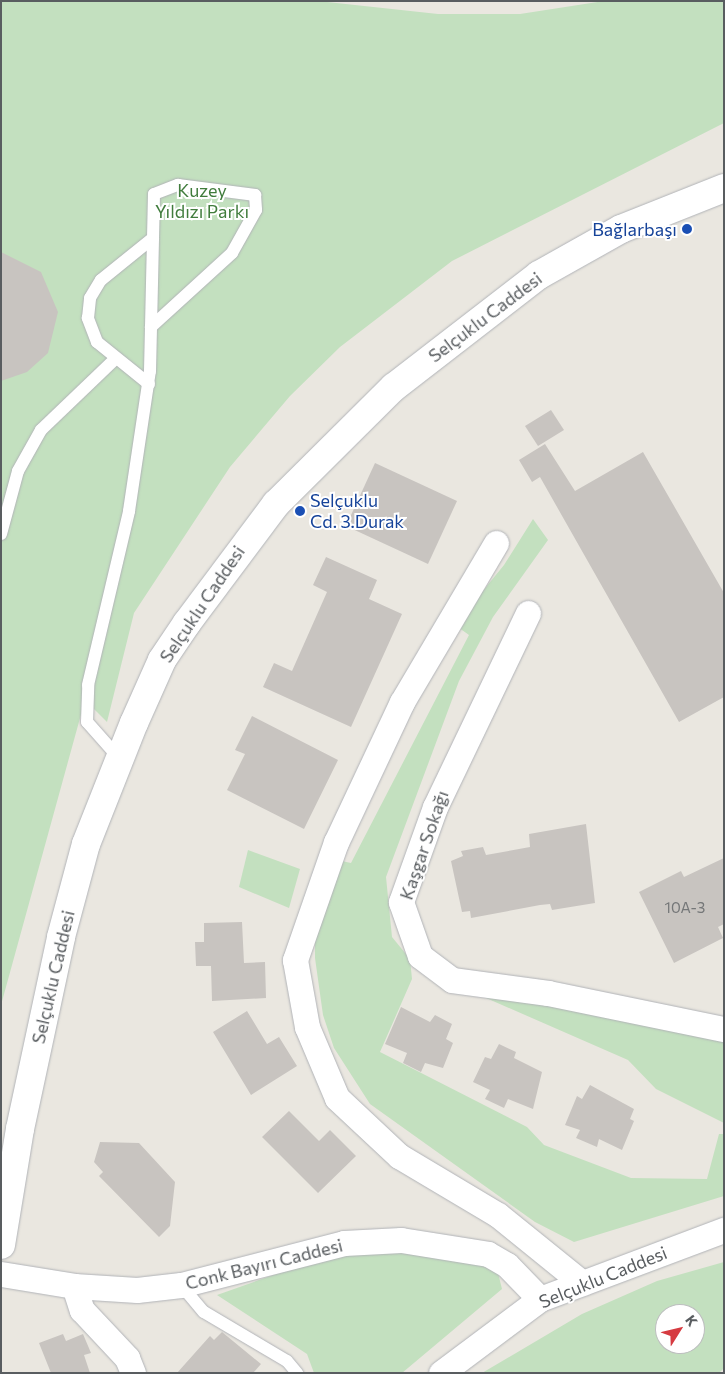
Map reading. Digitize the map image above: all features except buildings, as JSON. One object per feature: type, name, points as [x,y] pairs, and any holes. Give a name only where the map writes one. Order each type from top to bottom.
[{"type":"street","name":"Selçuklu Caddesi","points":[[2,1239],[61,937],[86,844],[119,758],[162,660],[213,584],[276,504],[394,387],[539,275],[621,229],[724,188]]},
{"type":"street","points":[[496,543],[402,702],[336,842],[295,960],[307,1027],[337,1098],[399,1156],[498,1215],[582,1283]]},
{"type":"street","name":"Kaşgar Sokağı","points":[[528,613],[435,807],[401,902],[420,956],[452,980],[548,993],[724,1028]]},
{"type":"street","name":"Selçuklu Caddesi","points":[[441,1373],[540,1299],[724,1230]]},
{"type":"street","name":"Conk Bayırı Caddesi","points":[[1,1274],[74,1286],[137,1290],[181,1285],[312,1250],[401,1240],[440,1243],[488,1254],[507,1265],[540,1299]]},
{"type":"street","points":[[74,1286],[82,1310],[127,1358],[133,1373]]},
{"type":"lane","points":[[119,758],[87,722],[88,684],[129,511],[148,384],[154,194],[178,185],[255,195],[256,210],[232,252],[151,327]]},
{"type":"lane","points":[[148,384],[115,359],[97,342],[88,318],[90,298],[101,280],[153,238]]},
{"type":"lane","points":[[1,534],[18,472],[41,430],[115,359]]},
{"type":"lane","points":[[181,1285],[204,1312],[287,1361],[297,1373]]},
{"type":"green space","name":"Kuzey Yıldızı Parkı","points":[[1,1],[318,1],[438,14],[520,14],[604,1],[724,1],[724,123],[452,261],[340,347],[290,396],[230,467],[134,613],[107,722],[85,700],[1,1005]]},
{"type":"green space","points":[[533,519],[548,540],[493,617],[459,681],[386,877],[392,937],[410,959],[412,979],[380,1052],[527,1127],[544,1145],[631,1178],[707,1179],[719,1134],[724,1134],[724,1196],[574,1242],[535,1222],[370,1104],[334,1048],[323,1015],[315,958],[315,930],[337,860],[351,863],[469,635],[455,625],[504,565]]},
{"type":"green space","points":[[248,850],[300,869],[289,908],[239,887]]},
{"type":"green space","points":[[461,987],[724,1037],[724,1123],[656,1089],[628,1060]]},
{"type":"green space","points":[[393,1243],[460,1252],[498,1273],[502,1289],[402,1373],[314,1373],[307,1354],[217,1295],[307,1263]]},
{"type":"green space","points":[[724,1262],[724,1368],[719,1373],[482,1373],[582,1314],[657,1281]]},
{"type":"place","name":"Bağlarbaşı","points":[[687,229]]},
{"type":"place","name":"Selçuklu Cd. 3.Durak","points":[[300,511]]}]
